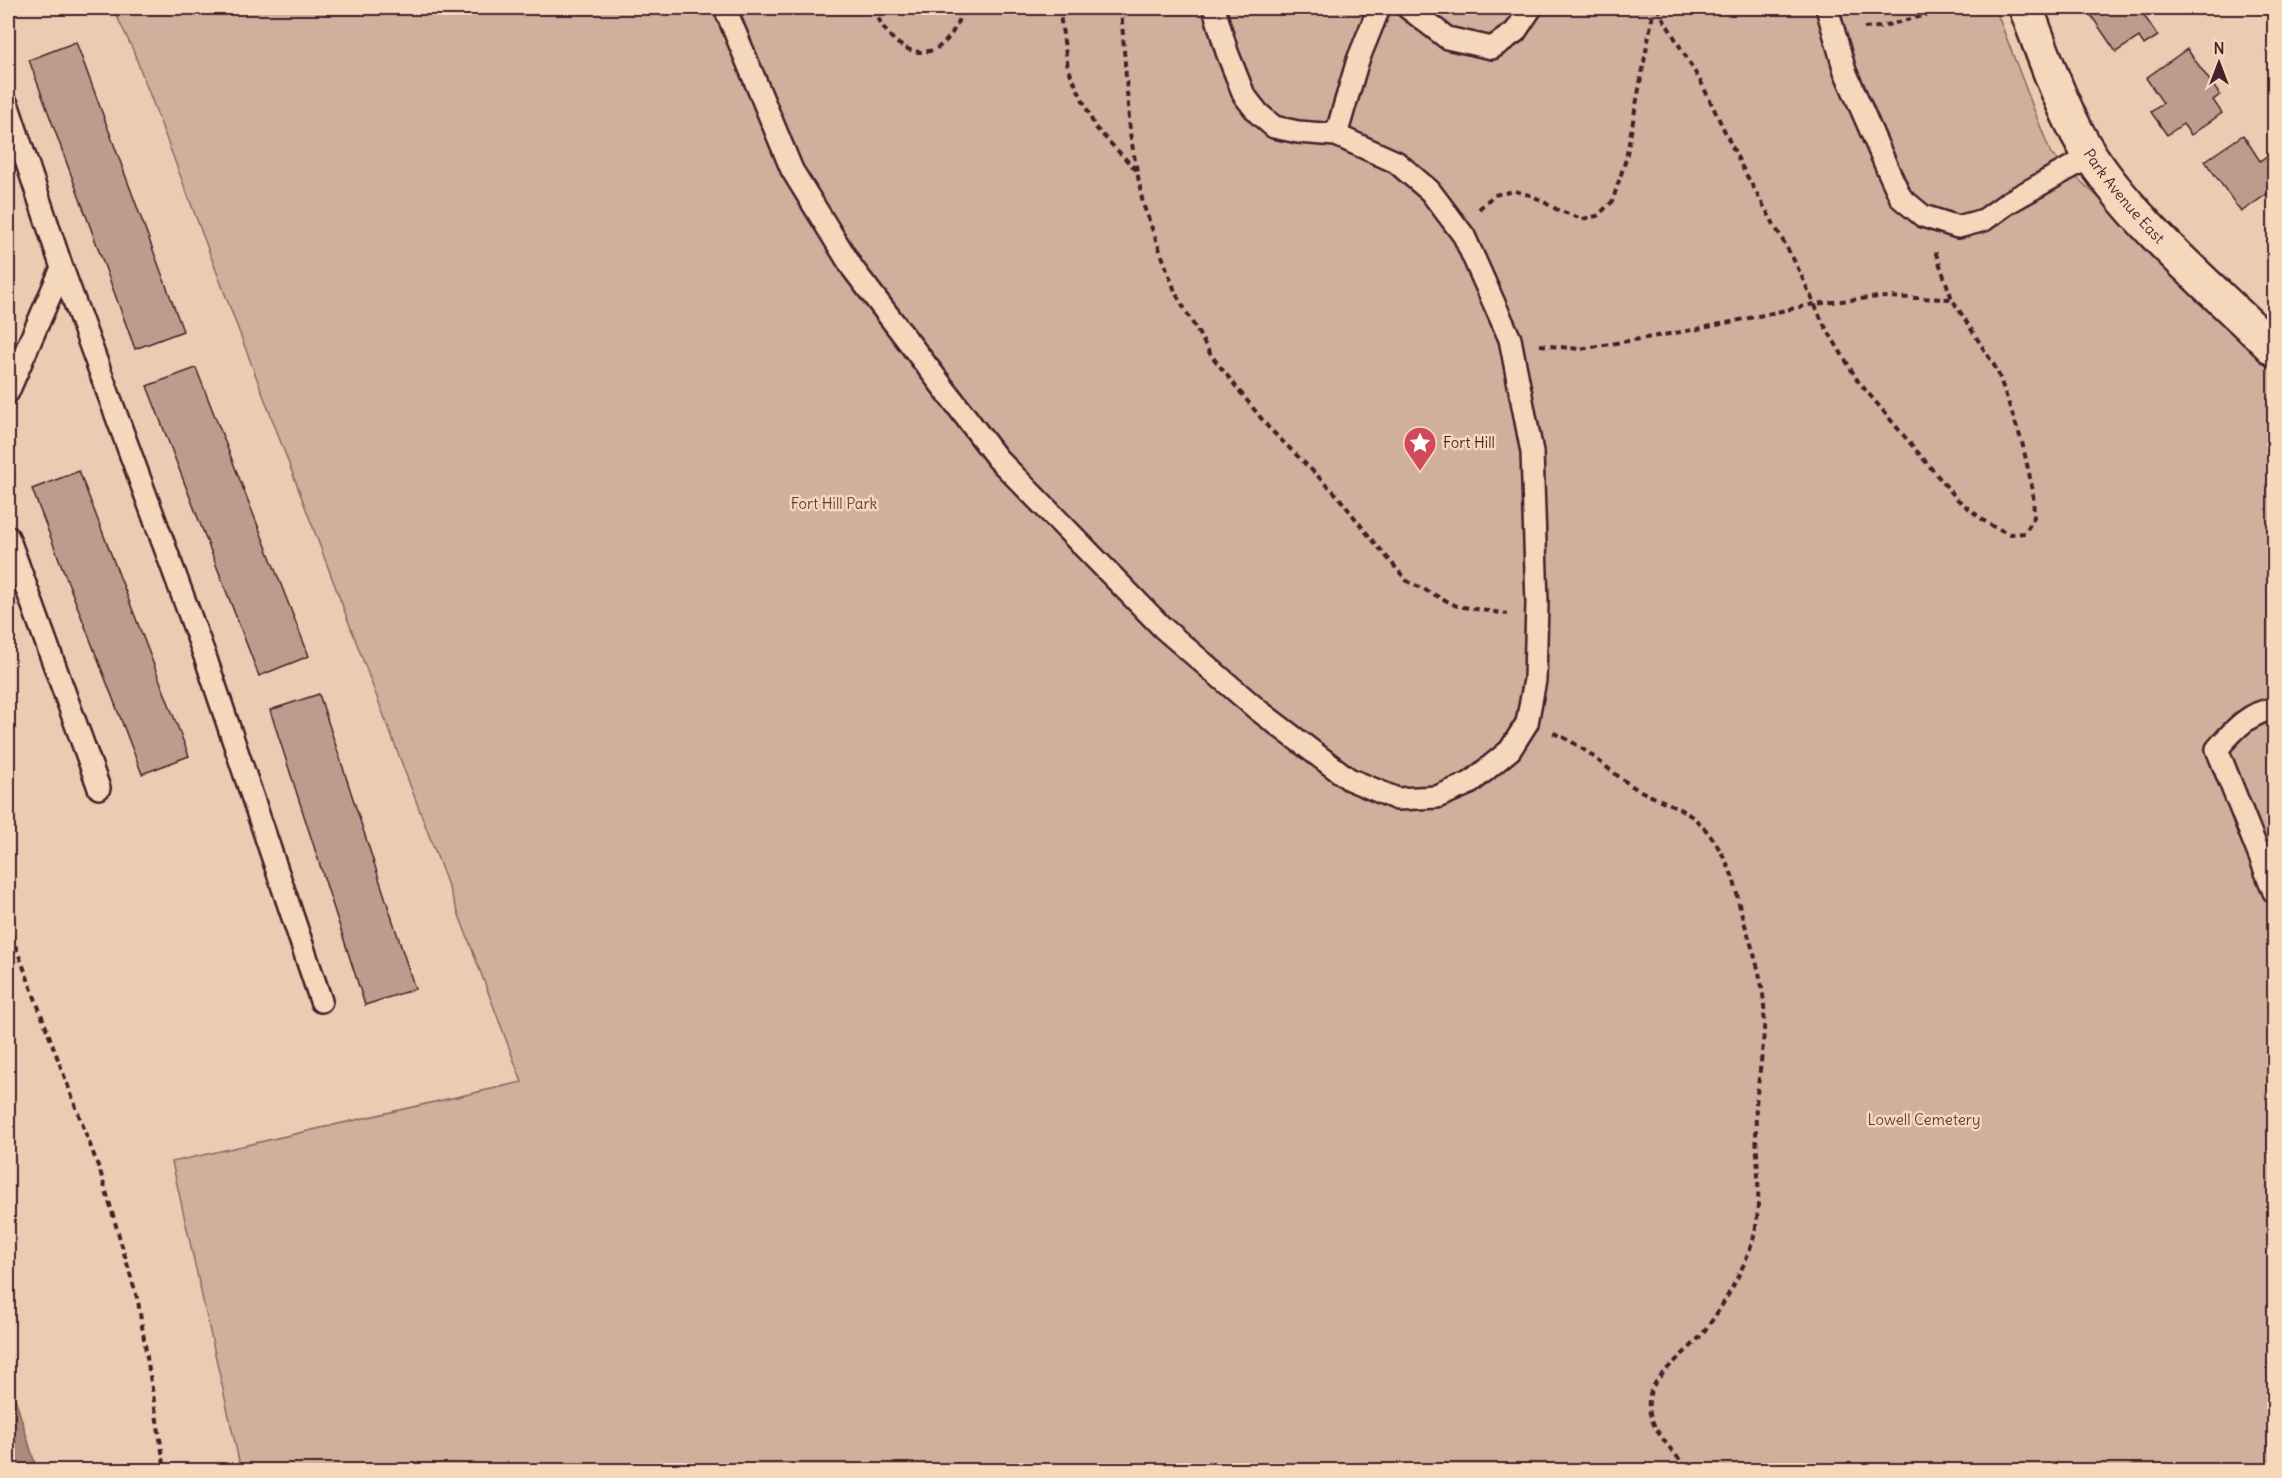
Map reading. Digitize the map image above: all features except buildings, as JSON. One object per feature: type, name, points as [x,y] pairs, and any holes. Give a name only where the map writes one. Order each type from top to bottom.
[{"type":"street","name":"Park Avenue East","points":[[2027,9],[2048,68],[2091,156],[2107,179],[2158,238],[2274,348]]},
{"type":"lane","points":[[725,8],[792,170],[853,269],[997,458],[1162,628],[1258,710],[1349,779],[1397,799],[1437,797],[1470,783],[1510,750],[1527,723],[1535,680],[1536,619],[1532,452],[1510,339],[1464,236],[1430,191],[1396,162],[1336,135],[1274,127],[1244,95],[1227,52],[1214,8]]},
{"type":"lane","points":[[1336,135],[1358,60],[1379,8]]},
{"type":"lane","points":[[1408,8],[1448,38],[1492,48],[1515,32],[1531,8]]},
{"type":"lane","points":[[1827,8],[1845,71],[1901,198],[1923,216],[1958,227],[1984,220],[2009,202],[2091,156]]},
{"type":"lane","points":[[8,106],[62,268],[206,659],[321,1001]]},
{"type":"lane","points":[[8,392],[62,268]]},
{"type":"lane","points":[[8,537],[99,788]]},
{"type":"lane","points":[[2274,709],[2267,710],[2239,724],[2217,749],[2274,892]]},
{"type":"path","points":[[874,8],[894,40],[912,51],[928,51],[943,46],[959,21],[962,8]]},
{"type":"path","points":[[1059,8],[1068,68],[1095,127],[1137,171]]},
{"type":"path","points":[[1121,8],[1130,134],[1143,204],[1176,294],[1211,355],[1268,427],[1337,495],[1407,581],[1457,606],[1536,619]]},
{"type":"path","points":[[1464,236],[1478,210],[1494,195],[1515,191],[1533,196],[1558,210],[1582,219],[1597,216],[1612,202],[1626,159],[1656,8]]},
{"type":"path","points":[[1656,8],[1702,84],[1742,167],[1857,381],[1957,499],[1988,524],[2010,534],[2025,533],[2034,517],[2033,491],[2022,442],[1997,370],[1952,299],[1923,216]]},
{"type":"path","points":[[1833,30],[1879,27],[1942,11],[2027,9]]},
{"type":"path","points":[[1510,339],[1580,349],[1698,329],[1814,304],[1879,297],[1952,299]]},
{"type":"path","points":[[1527,723],[1557,734],[1606,765],[1633,787],[1671,804],[1696,820],[1714,842],[1732,874],[1754,952],[1764,1004],[1762,1065],[1756,1104],[1757,1212],[1753,1240],[1718,1311],[1699,1338],[1657,1381],[1650,1393],[1652,1419],[1657,1431],[1684,1465],[1685,1470]]},
{"type":"path","points":[[8,926],[101,1174],[138,1302],[165,1470]]},
{"type":"green space","points":[[113,8],[1995,8],[2051,154],[2274,358],[2274,1470],[241,1470],[172,1162],[522,1082],[133,50]]},
{"type":"shaded area","points":[[8,1375],[37,1470],[8,1470]]},
{"type":"place","name":"Fort Hill","points":[[1420,472]]},
{"type":"park label","name":"Fort Hill Park","points":[[834,504]]},
{"type":"park label","name":"Lowell Cemetery","points":[[1924,1120]]}]
